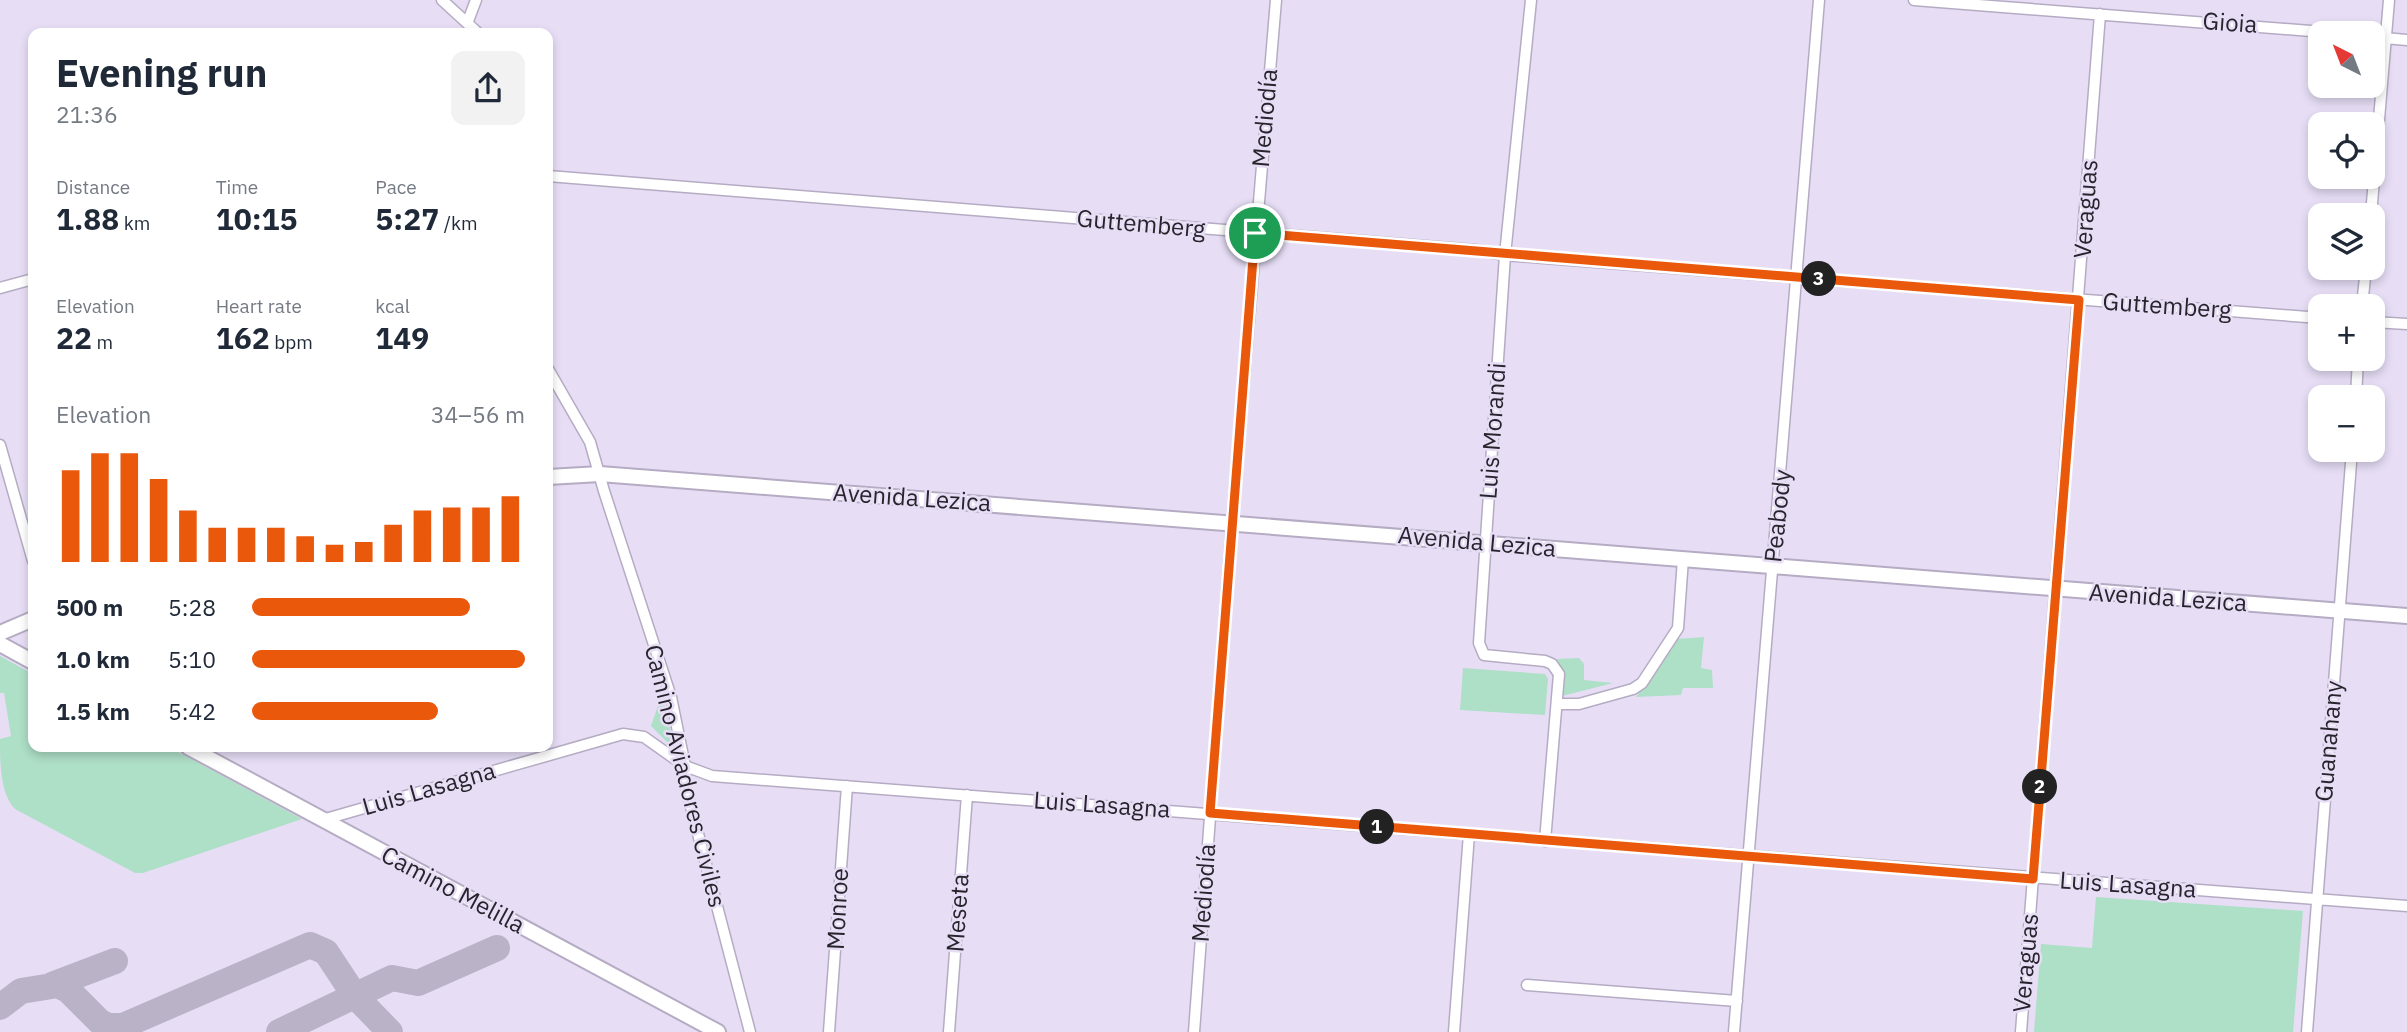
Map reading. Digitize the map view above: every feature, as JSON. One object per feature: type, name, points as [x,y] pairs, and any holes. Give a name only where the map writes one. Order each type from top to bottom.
[{"type":"street","points":[[442,0],[454,4],[474,28]]},
{"type":"street","points":[[468,21],[476,0]]},
{"type":"street","name":"Mediodía","points":[[1194,1032],[1232,522],[1276,0]]},
{"type":"street","name":"Luis Morandi","points":[[1531,0],[1505,255],[1480,650],[1484,655],[1552,664],[1559,674],[1545,841]]},
{"type":"street","name":"Peabody","points":[[1734,1032],[1772,567],[1783,471],[1795,278],[1819,0]]},
{"type":"street","name":"Gioia","points":[[1914,0],[2308,31]]},
{"type":"street","points":[[2372,203],[2389,0]]},
{"type":"street","name":"Veraguas","points":[[2021,1032],[2100,14]]},
{"type":"street","points":[[2386,39],[2407,40]]},
{"type":"street","name":"Guttemberg","points":[[553,176],[1475,250],[1505,255],[2308,317]]},
{"type":"street","points":[[0,288],[28,280]]},
{"type":"street","points":[[2385,323],[2407,324]]},
{"type":"street","name":"Camino Aviadores Civiles","points":[[553,377],[584,429],[671,697],[685,766],[686,788],[750,1032]]},
{"type":"street","points":[[0,444],[28,543]]},
{"type":"street","name":"Guanahany","points":[[2306,1032],[2351,462]]},
{"type":"street","name":"Avenida Lezica","points":[[553,477],[600,474],[2407,616]]},
{"type":"street","points":[[1558,704],[1579,704],[1633,690],[1642,683],[1678,628],[1683,559]]},
{"type":"street","points":[[0,633],[28,621]]},
{"type":"street","points":[[0,644],[28,659]]},
{"type":"street","name":"Luis Lasagna","points":[[322,820],[623,734],[644,737],[685,766],[712,776],[2407,906]]},
{"type":"street","name":"Camino Melilla","points":[[197,752],[718,1032]]},
{"type":"street","name":"Monroe","points":[[829,1032],[847,786]]},
{"type":"street","name":"Meseta","points":[[949,1032],[967,795]]},
{"type":"street","points":[[1454,1032],[1469,834]]},
{"type":"street","points":[[1527,985],[1737,1001]]},
{"type":"green space","points":[[1704,637],[1701,668],[1712,670],[1713,688],[1683,688],[1681,695],[1636,697],[1677,639]]},
{"type":"green space","points":[[0,656],[28,671],[28,752],[178,752],[302,819],[143,873],[135,873],[15,809],[10,803],[1,767],[0,739],[11,736],[4,693],[0,693]]},
{"type":"green space","points":[[1579,658],[1584,664],[1584,680],[1613,683],[1562,696],[1557,659]]},
{"type":"green space","points":[[1463,668],[1545,674],[1548,679],[1545,715],[1460,710]]},
{"type":"green space","points":[[662,694],[675,750],[651,726]]},
{"type":"green space","points":[[2096,897],[2303,911],[2293,1032],[2034,1032],[2041,944],[2092,948]]},
{"type":"taxiway","points":[[100,1022],[108,1026],[123,1026],[310,945],[326,952],[355,996],[390,1032]]},
{"type":"taxiway","points":[[279,1032],[392,978],[418,983],[497,948]]},
{"type":"taxiway","points":[[52,985],[115,961]]},
{"type":"taxiway","points":[[0,1007],[21,991],[58,985],[68,990],[110,1032]]},
{"type":"route","points":[[1255,233],[2079,300],[2033,879],[1210,813],[1255,233]]}]
